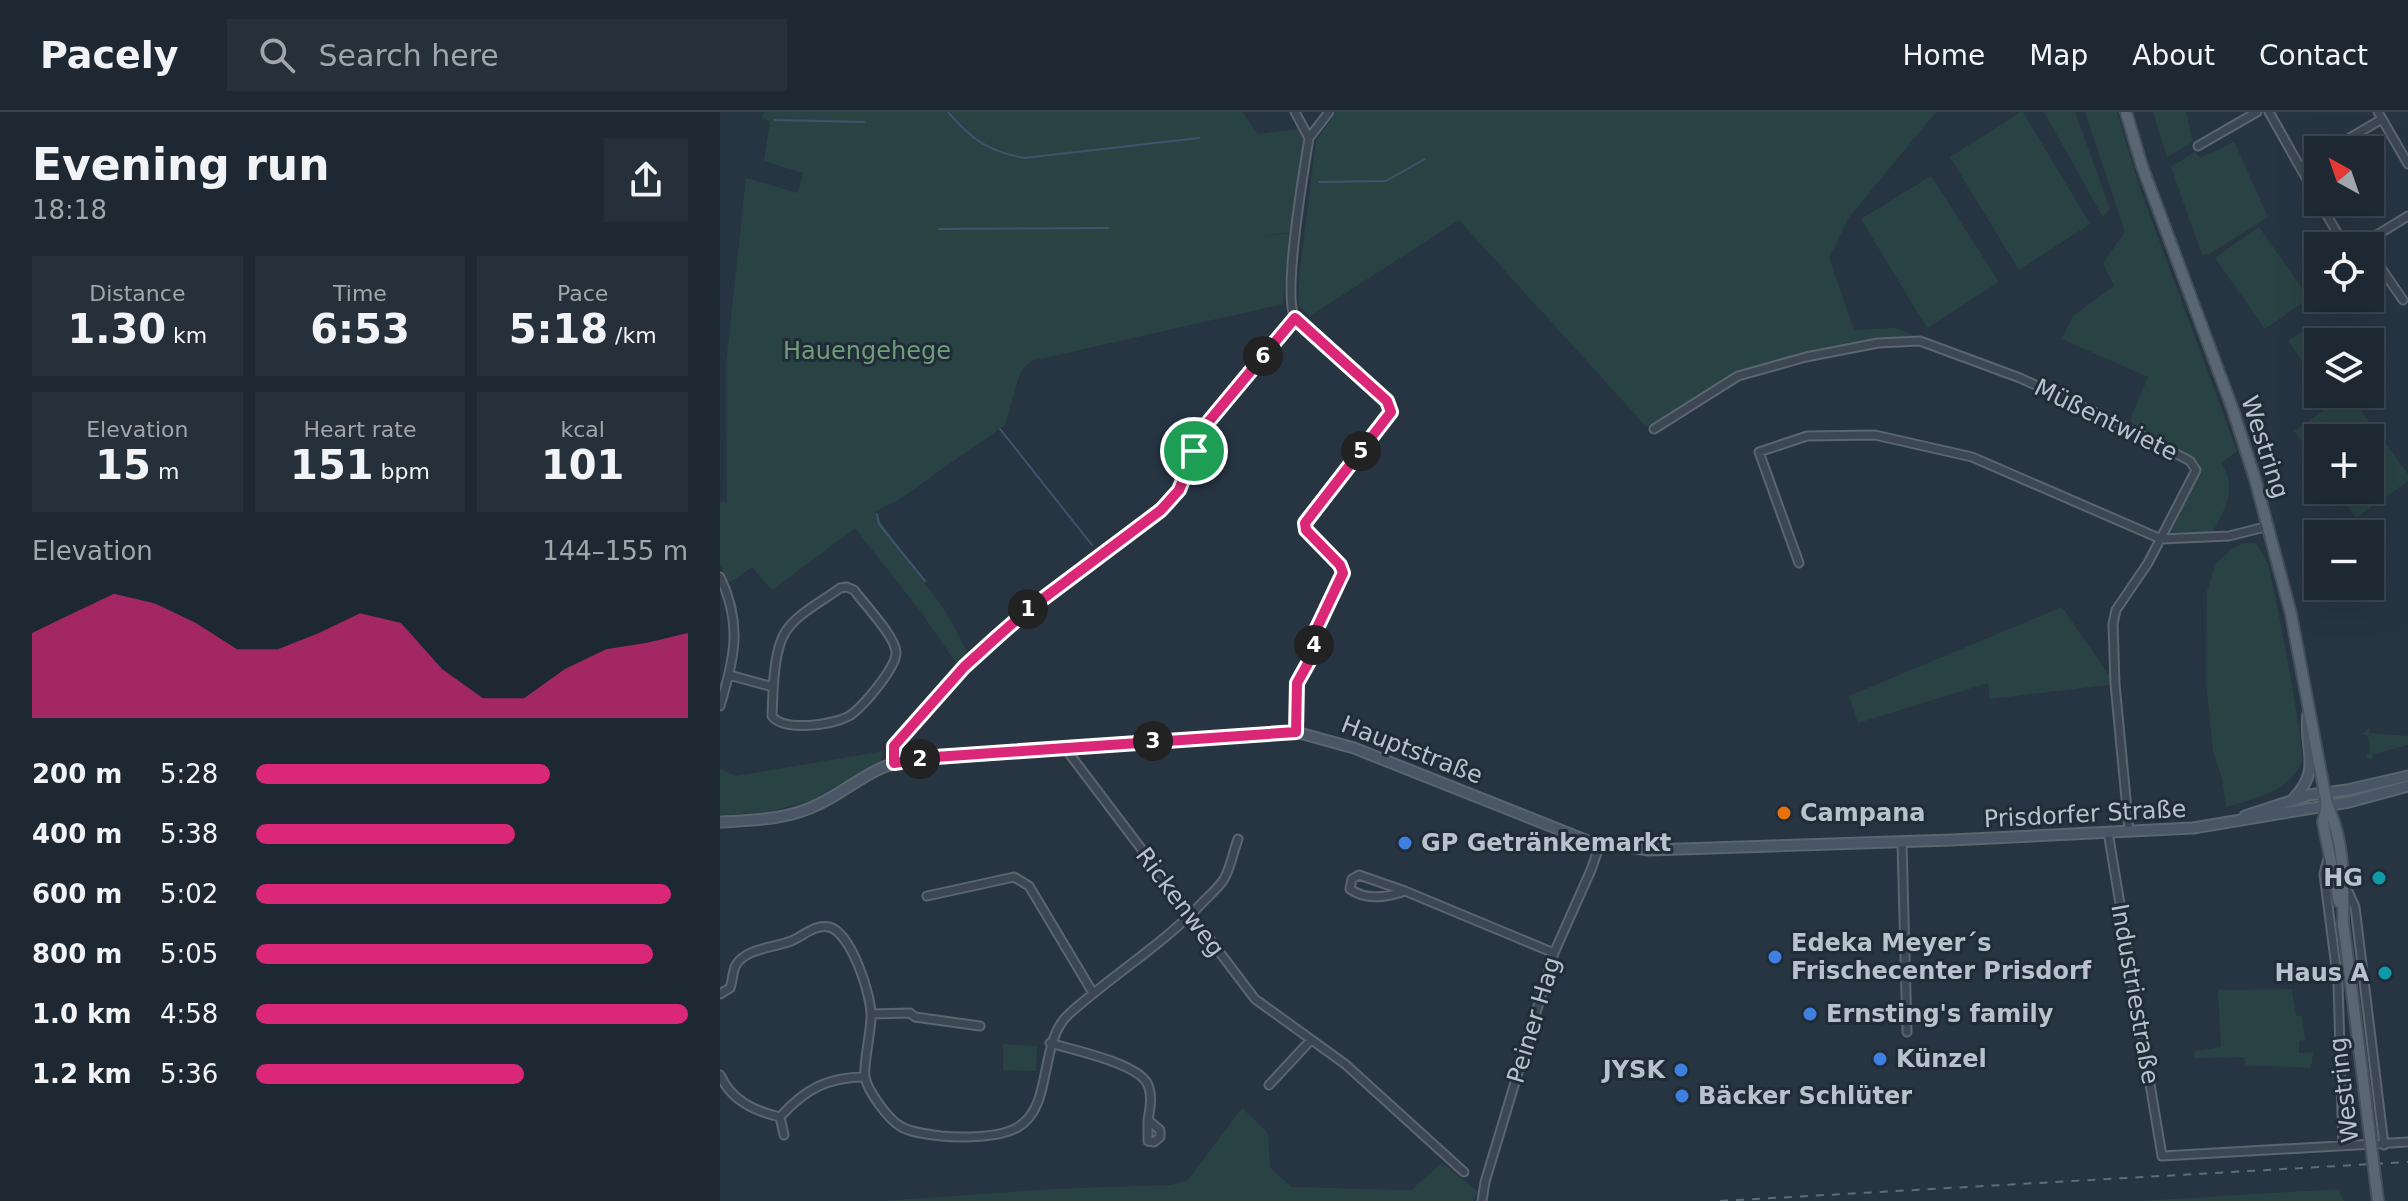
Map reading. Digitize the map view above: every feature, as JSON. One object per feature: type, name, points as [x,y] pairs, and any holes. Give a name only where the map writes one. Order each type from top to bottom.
[{"type":"main road","name":"Westring","points":[[2126,112],[2159,215],[2233,410],[2269,526],[2291,614],[2326,792],[2323,822],[2343,926],[2378,1201]]},
{"type":"main road","points":[[2290,800],[2306,782],[2312,768],[2307,726],[2310,703]]},
{"type":"main road","name":"Hauptstraße","points":[[720,822],[764,820],[806,810],[894,763],[935,757],[1296,732],[1354,748],[1600,844],[1673,850],[1951,840]]},
{"type":"main road","name":"Prisdorfer Straße","points":[[2220,825],[2290,800],[2408,776]]},
{"type":"main road","name":"Prisdorfer Straße","points":[[1951,840],[2220,825],[2408,786]]},
{"type":"main road","name":"Westring","points":[[2327,805],[2334,819],[2344,883],[2343,926]]},
{"type":"street","points":[[1295,112],[1309,138]]},
{"type":"street","points":[[1296,732],[1297,683],[1311,658],[1316,630],[1343,573],[1340,565],[1306,530],[1305,523],[1391,412],[1387,401],[1291,311],[1292,270],[1309,138],[1329,112]]},
{"type":"street","points":[[2198,146],[2257,112]]},
{"type":"street","points":[[2269,112],[2304,174]]},
{"type":"street","points":[[2350,136],[2380,116],[2408,164]]},
{"type":"street","points":[[2300,167],[2304,165]]},
{"type":"street","points":[[2383,232],[2408,216]]},
{"type":"street","points":[[2384,272],[2403,300]]},
{"type":"street","points":[[894,763],[894,746],[964,667],[1028,610],[1161,510],[1179,490],[1205,426],[1295,318]]},
{"type":"street","name":"Müßentwiete","points":[[1654,429],[1738,376],[1806,357],[1878,343],[1920,341],[2020,378],[2118,423],[2190,461],[2196,470],[2148,563],[2116,610],[2113,624],[2115,684],[2129,830]]},
{"type":"street","points":[[1799,563],[1759,452],[1807,436],[1875,435],[1972,457],[2161,539],[2229,536],[2269,526]]},
{"type":"street","points":[[720,577],[734,623],[734,649],[720,706]]},
{"type":"street","points":[[840,588],[854,590],[895,645],[895,661],[890,670],[855,711],[841,718],[794,727],[781,724],[772,716],[773,687],[782,638],[787,630],[840,588]]},
{"type":"street","points":[[729,675],[773,687]]},
{"type":"street","name":"Rickenweg","points":[[1065,748],[1255,999],[1345,1064],[1464,1172]]},
{"type":"street","name":"Industriestraße","points":[[2108,832],[2162,1156],[2343,1146]]},
{"type":"street","points":[[720,994],[730,988],[735,967],[745,956],[823,927],[838,931],[845,939],[866,985],[871,1014],[865,1077],[878,1103],[899,1126],[922,1133],[948,1137],[983,1136],[1017,1129],[1027,1120],[1043,1083],[1050,1043],[1065,1017],[1190,916],[1224,880],[1238,839]]},
{"type":"street","points":[[1902,842],[1907,1032]]},
{"type":"street","name":"Peiner Hag","points":[[1482,1201],[1485,1182],[1554,953],[1600,844]]},
{"type":"street","points":[[2329,853],[2324,874],[2339,1008],[2343,1146],[2408,1142]]},
{"type":"street","points":[[1405,891],[1387,897],[1357,894],[1350,889],[1352,879],[1359,875],[1405,891],[1554,953]]},
{"type":"street","points":[[927,896],[1014,877],[1029,886],[1093,993]]},
{"type":"street","points":[[2344,883],[2355,907],[2384,1145]]},
{"type":"street","points":[[871,1014],[910,1013],[915,1017],[980,1026]]},
{"type":"street","points":[[1269,1085],[1310,1041]]},
{"type":"street","points":[[1050,1043],[1138,1072],[1149,1086],[1151,1106],[1148,1120]]},
{"type":"street","points":[[720,1075],[733,1096],[759,1111],[780,1117]]},
{"type":"street","points":[[780,1117],[796,1099],[814,1088],[839,1077],[865,1077]]},
{"type":"street","points":[[780,1117],[784,1135]]},
{"type":"green space","name":"Hauengehege","points":[[764,112],[1242,112],[1258,134],[1299,129],[1304,139],[1290,232],[1253,238],[1289,233],[1283,304],[1031,361],[1020,373],[1005,425],[898,500],[874,512],[947,614],[969,655],[956,663],[921,612],[855,528],[772,590],[752,567],[729,583],[720,565],[720,502],[727,502],[726,365],[746,178],[798,193],[803,173],[764,161],[770,121],[762,119]]},
{"type":"green space","points":[[1336,112],[1936,112],[1849,217],[1829,258],[1854,330],[1896,328],[1921,338],[1737,373],[1651,426],[1644,424],[1459,220],[1310,316],[1299,306],[1299,277],[1316,141]]},
{"type":"green space","points":[[2021,112],[2090,224],[2019,270],[1950,157]]},
{"type":"green space","points":[[2044,112],[2075,112],[2110,209],[2103,217]]},
{"type":"green space","points":[[2085,112],[2117,112],[2139,186],[2237,451],[2221,463],[2229,482],[2228,499],[2212,534],[2169,536],[2196,479],[2200,463],[2131,422],[2148,377],[2062,339],[2073,316],[2114,286],[2103,263],[2125,232]]},
{"type":"green space","points":[[2153,112],[2186,112],[2193,142],[2167,157]]},
{"type":"green space","points":[[2234,142],[2268,217],[2209,254],[2202,255],[2171,167],[2195,152],[2200,158]]},
{"type":"green space","points":[[1931,176],[1999,282],[1927,328],[1861,219]]},
{"type":"green space","points":[[2259,227],[2304,291],[2304,302],[2265,329],[2215,258]]},
{"type":"green space","points":[[2304,330],[2304,364],[2288,341]]},
{"type":"green space","points":[[2326,408],[2359,408],[2371,424],[2304,424],[2304,445],[2294,431]]},
{"type":"green space","points":[[2384,441],[2408,474],[2408,481],[2384,498]]},
{"type":"green space","points":[[2346,504],[2376,504],[2356,518]]},
{"type":"green space","points":[[2244,543],[2256,543],[2268,564],[2295,700],[2302,762],[2280,787],[2226,807],[2222,778],[2213,752],[2206,680],[2207,591],[2216,564]]},
{"type":"green space","points":[[2062,607],[2115,684],[1990,699],[1988,683],[1858,723],[1849,696]]},
{"type":"green space","points":[[2369,728],[2369,733],[2408,736],[2408,745],[2373,754],[2373,759],[2368,758],[2368,736],[2362,734]]},
{"type":"green space","points":[[883,751],[879,762],[812,800],[769,812],[720,815],[720,769],[736,776]]},
{"type":"green space","points":[[2292,989],[2296,1016],[2302,1016],[2305,1040],[2299,1041],[2299,1053],[2313,1052],[2311,1068],[2246,1065],[2244,1057],[2193,1058],[2195,1051],[2221,1047],[2218,990]]},
{"type":"green space","points":[[1003,1044],[1037,1046],[1036,1071],[1003,1070]]},
{"type":"green space","points":[[1242,1108],[1268,1133],[1270,1167],[1291,1187],[1411,1190],[1442,1163],[1478,1192],[1473,1201],[882,1201],[1052,1189],[1171,1185],[1188,1180]]},
{"type":"green space","points":[[2339,1189],[2343,1201],[2142,1201]]},
{"type":"waterway","points":[[948,112],[982,143],[1000,152],[1024,158],[1199,138]]},
{"type":"waterway","points":[[775,120],[864,122]]},
{"type":"waterway","points":[[1319,182],[1386,181],[1425,159]]},
{"type":"waterway","points":[[939,229],[1108,228]]},
{"type":"waterway","points":[[1000,429],[1092,545]]},
{"type":"waterway","points":[[877,514],[879,524],[925,581]]},
{"type":"railway","points":[[1720,1201],[2408,1162]]},
{"type":"place","name":"Campana","points":[[1784,813]]},
{"type":"place","name":"GP Getränkemarkt","points":[[1405,843]]},
{"type":"place","name":"HG","points":[[2379,878]]},
{"type":"place","name":"Edeka Meyer´s Frischecenter Prisdorf","points":[[1775,957]]},
{"type":"place","name":"Haus A","points":[[2385,973]]},
{"type":"place","name":"Ernsting's family","points":[[1810,1014]]},
{"type":"place","name":"Künzel","points":[[1880,1059]]},
{"type":"place","name":"JYSK","points":[[1681,1070]]},
{"type":"place","name":"Bäcker Schlüter","points":[[1682,1096]]},
{"type":"route","points":[[1295,318],[1387,401],[1391,412],[1305,523],[1306,530],[1340,565],[1343,573],[1316,630],[1311,658],[1297,683],[1296,732],[935,757],[894,763],[894,746],[964,667],[1028,610],[1161,510],[1179,490],[1194,451],[1205,426],[1295,318]]}]
